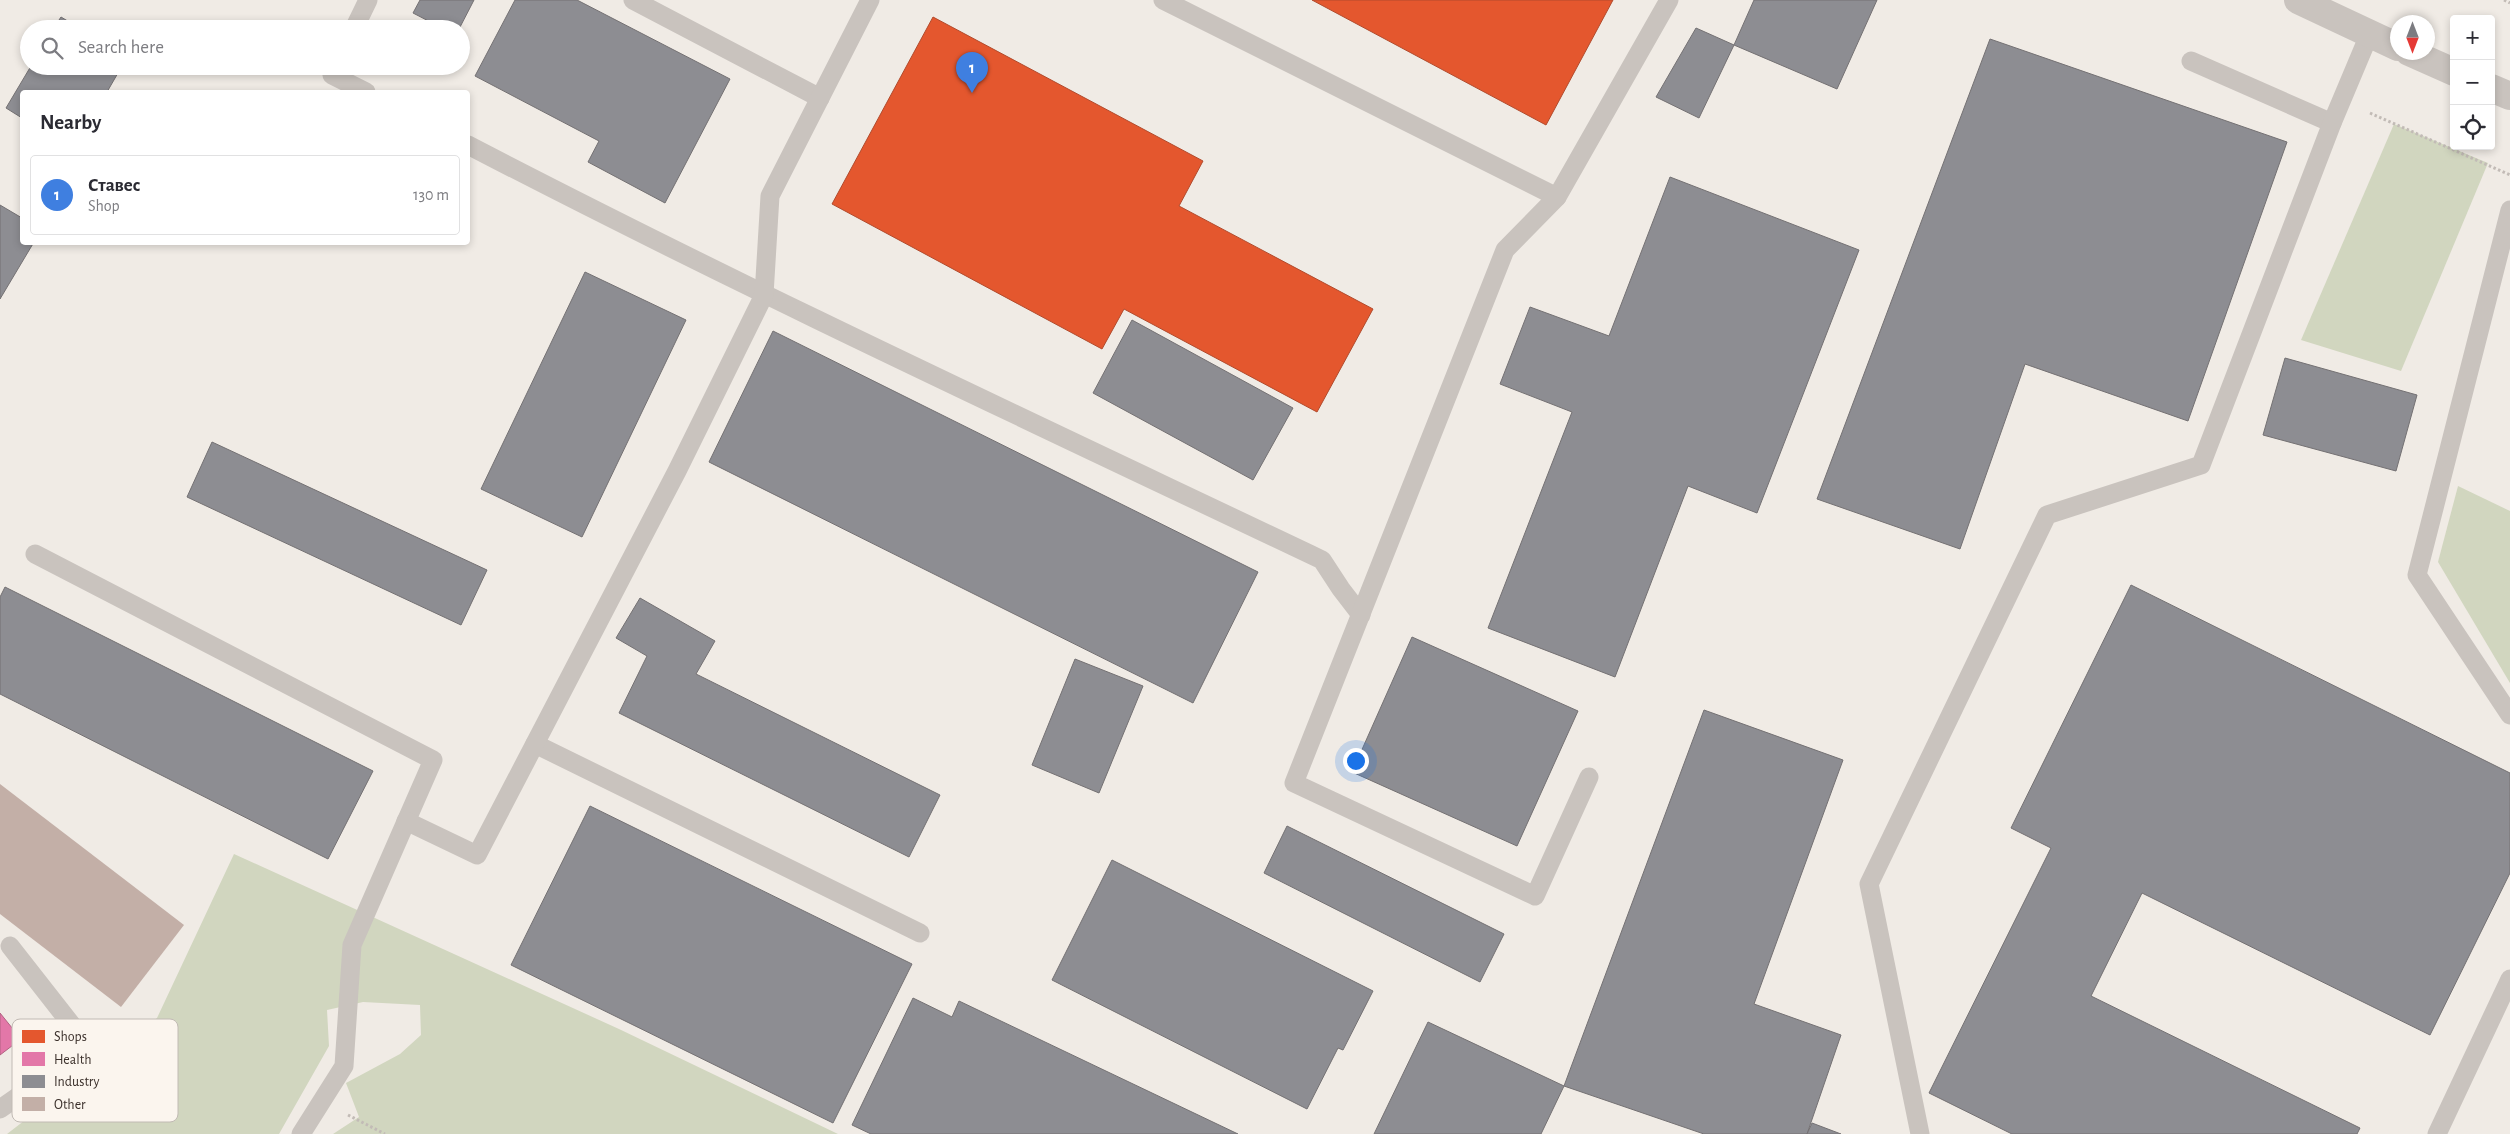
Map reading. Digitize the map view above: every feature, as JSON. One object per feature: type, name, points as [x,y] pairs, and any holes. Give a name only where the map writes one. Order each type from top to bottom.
[{"type":"street","points":[[2298,0],[2390,44]]},
{"type":"street","points":[[2427,60],[2450,70]]},
{"type":"street","points":[[2495,90],[2510,96]]},
{"type":"lane","points":[[358,20],[368,0]]},
{"type":"lane","points":[[633,0],[820,98]]},
{"type":"lane","points":[[406,821],[477,854],[764,295],[770,196],[870,0]]},
{"type":"lane","points":[[1164,0],[1557,197]]},
{"type":"lane","points":[[1589,777],[1535,896],[1294,783],[1505,250],[1557,197],[1669,0]]},
{"type":"lane","points":[[1920,1134],[1869,884],[2047,515],[2201,465],[2332,123],[2369,35]]},
{"type":"lane","points":[[2192,61],[2332,123]]},
{"type":"lane","points":[[332,75],[362,90]]},
{"type":"lane","points":[[470,146],[626,228],[1322,560],[1340,589],[1361,615]]},
{"type":"lane","points":[[2510,210],[2417,575],[2510,715]]},
{"type":"lane","points":[[35,554],[433,760],[352,945],[344,1066],[301,1134]]},
{"type":"lane","points":[[535,744],[920,933]]},
{"type":"lane","points":[[10,946],[68,1019]]},
{"type":"lane","points":[[2437,1134],[2510,979]]},
{"type":"lane","points":[[0,1109],[12,1101]]},
{"type":"path","points":[[2504,0],[2510,3]]},
{"type":"path","points":[[2342,100],[2510,175]]},
{"type":"path","points":[[321,1102],[385,1134]]},
{"type":"green space","points":[[2394,124],[2450,147],[2450,150],[2457,150],[2488,163],[2401,371],[2301,340]]},
{"type":"green space","points":[[2458,486],[2510,511],[2510,683],[2438,562]]},
{"type":"green space","points":[[234,854],[619,1029],[838,1134],[333,1134],[359,1117],[346,1083],[400,1054],[421,1035],[420,1005],[363,1002],[327,1010],[329,1046],[279,1134],[7,1134],[23,1122],[178,1122],[178,1019],[156,1019]]},
{"type":"building: Shops","points":[[1312,0],[1613,0],[1546,125]]},
{"type":"building: Shops","points":[[933,17],[1203,161],[1179,206],[1373,309],[1317,412],[1124,309],[1102,349],[832,204]]},
{"type":"building: Health","points":[[0,1013],[12,1028],[12,1046],[0,1055]]},
{"type":"building: Industry","points":[[420,0],[474,0],[464,20],[427,20],[413,13]]},
{"type":"building: Industry","points":[[515,0],[577,0],[730,79],[665,203],[588,162],[599,141],[475,76]]},
{"type":"building: Industry","points":[[1754,0],[1877,0],[1837,89],[1734,45]]},
{"type":"building: Industry","points":[[1696,28],[1734,45],[1699,118],[1656,97]]},
{"type":"building: Industry","points":[[1990,39],[2287,142],[2188,421],[2025,364],[1960,549],[1817,499]]},
{"type":"building: Industry","points":[[26,75],[117,75],[108,90],[20,90],[20,117],[6,108]]},
{"type":"building: Industry","points":[[1670,177],[1859,250],[1757,513],[1688,486],[1615,677],[1488,628],[1572,412],[1500,384],[1530,307],[1609,336]]},
{"type":"building: Industry","points":[[0,205],[20,217],[20,245],[32,245],[0,299]]},
{"type":"building: Industry","points":[[585,272],[686,320],[582,537],[481,489]]},
{"type":"building: Industry","points":[[1132,320],[1293,408],[1253,480],[1093,393]]},
{"type":"building: Industry","points":[[773,331],[1258,572],[1193,703],[709,462]]},
{"type":"building: Industry","points":[[2285,358],[2417,395],[2396,471],[2263,435]]},
{"type":"building: Industry","points":[[212,442],[487,570],[461,625],[187,497]]},
{"type":"building: Industry","points":[[2131,585],[2510,773],[2510,873],[2430,1035],[2142,893],[2091,996],[2360,1128],[2357,1134],[2012,1134],[1929,1093],[2051,848],[2011,828]]},
{"type":"building: Industry","points":[[5,587],[373,771],[328,859],[0,694],[0,597]]},
{"type":"building: Industry","points":[[640,598],[715,641],[696,674],[940,795],[909,857],[619,713],[647,656],[616,638]]},
{"type":"building: Industry","points":[[1412,637],[1578,711],[1517,846],[1352,772]]},
{"type":"building: Industry","points":[[1075,659],[1143,686],[1099,793],[1032,765]]},
{"type":"building: Industry","points":[[1704,710],[1843,760],[1754,1004],[1841,1035],[1807,1134],[1704,1134],[1564,1086]]},
{"type":"building: Industry","points":[[590,806],[912,964],[833,1123],[511,965]]},
{"type":"building: Industry","points":[[1287,826],[1504,934],[1480,982],[1264,873]]},
{"type":"building: Industry","points":[[1112,860],[1373,991],[1343,1050],[1338,1048],[1307,1109],[1052,980]]},
{"type":"building: Industry","points":[[913,998],[952,1017],[959,1001],[1238,1134],[871,1134],[852,1125]]},
{"type":"building: Industry","points":[[1428,1022],[1564,1086],[1541,1134],[1374,1134]]},
{"type":"building: Industry","points":[[1812,1123],[1841,1134],[1807,1134]]},
{"type":"building: Other","points":[[0,784],[184,925],[121,1007],[0,914]]},
{"type":"place","name":"Ставес","points":[[972,93]]}]
